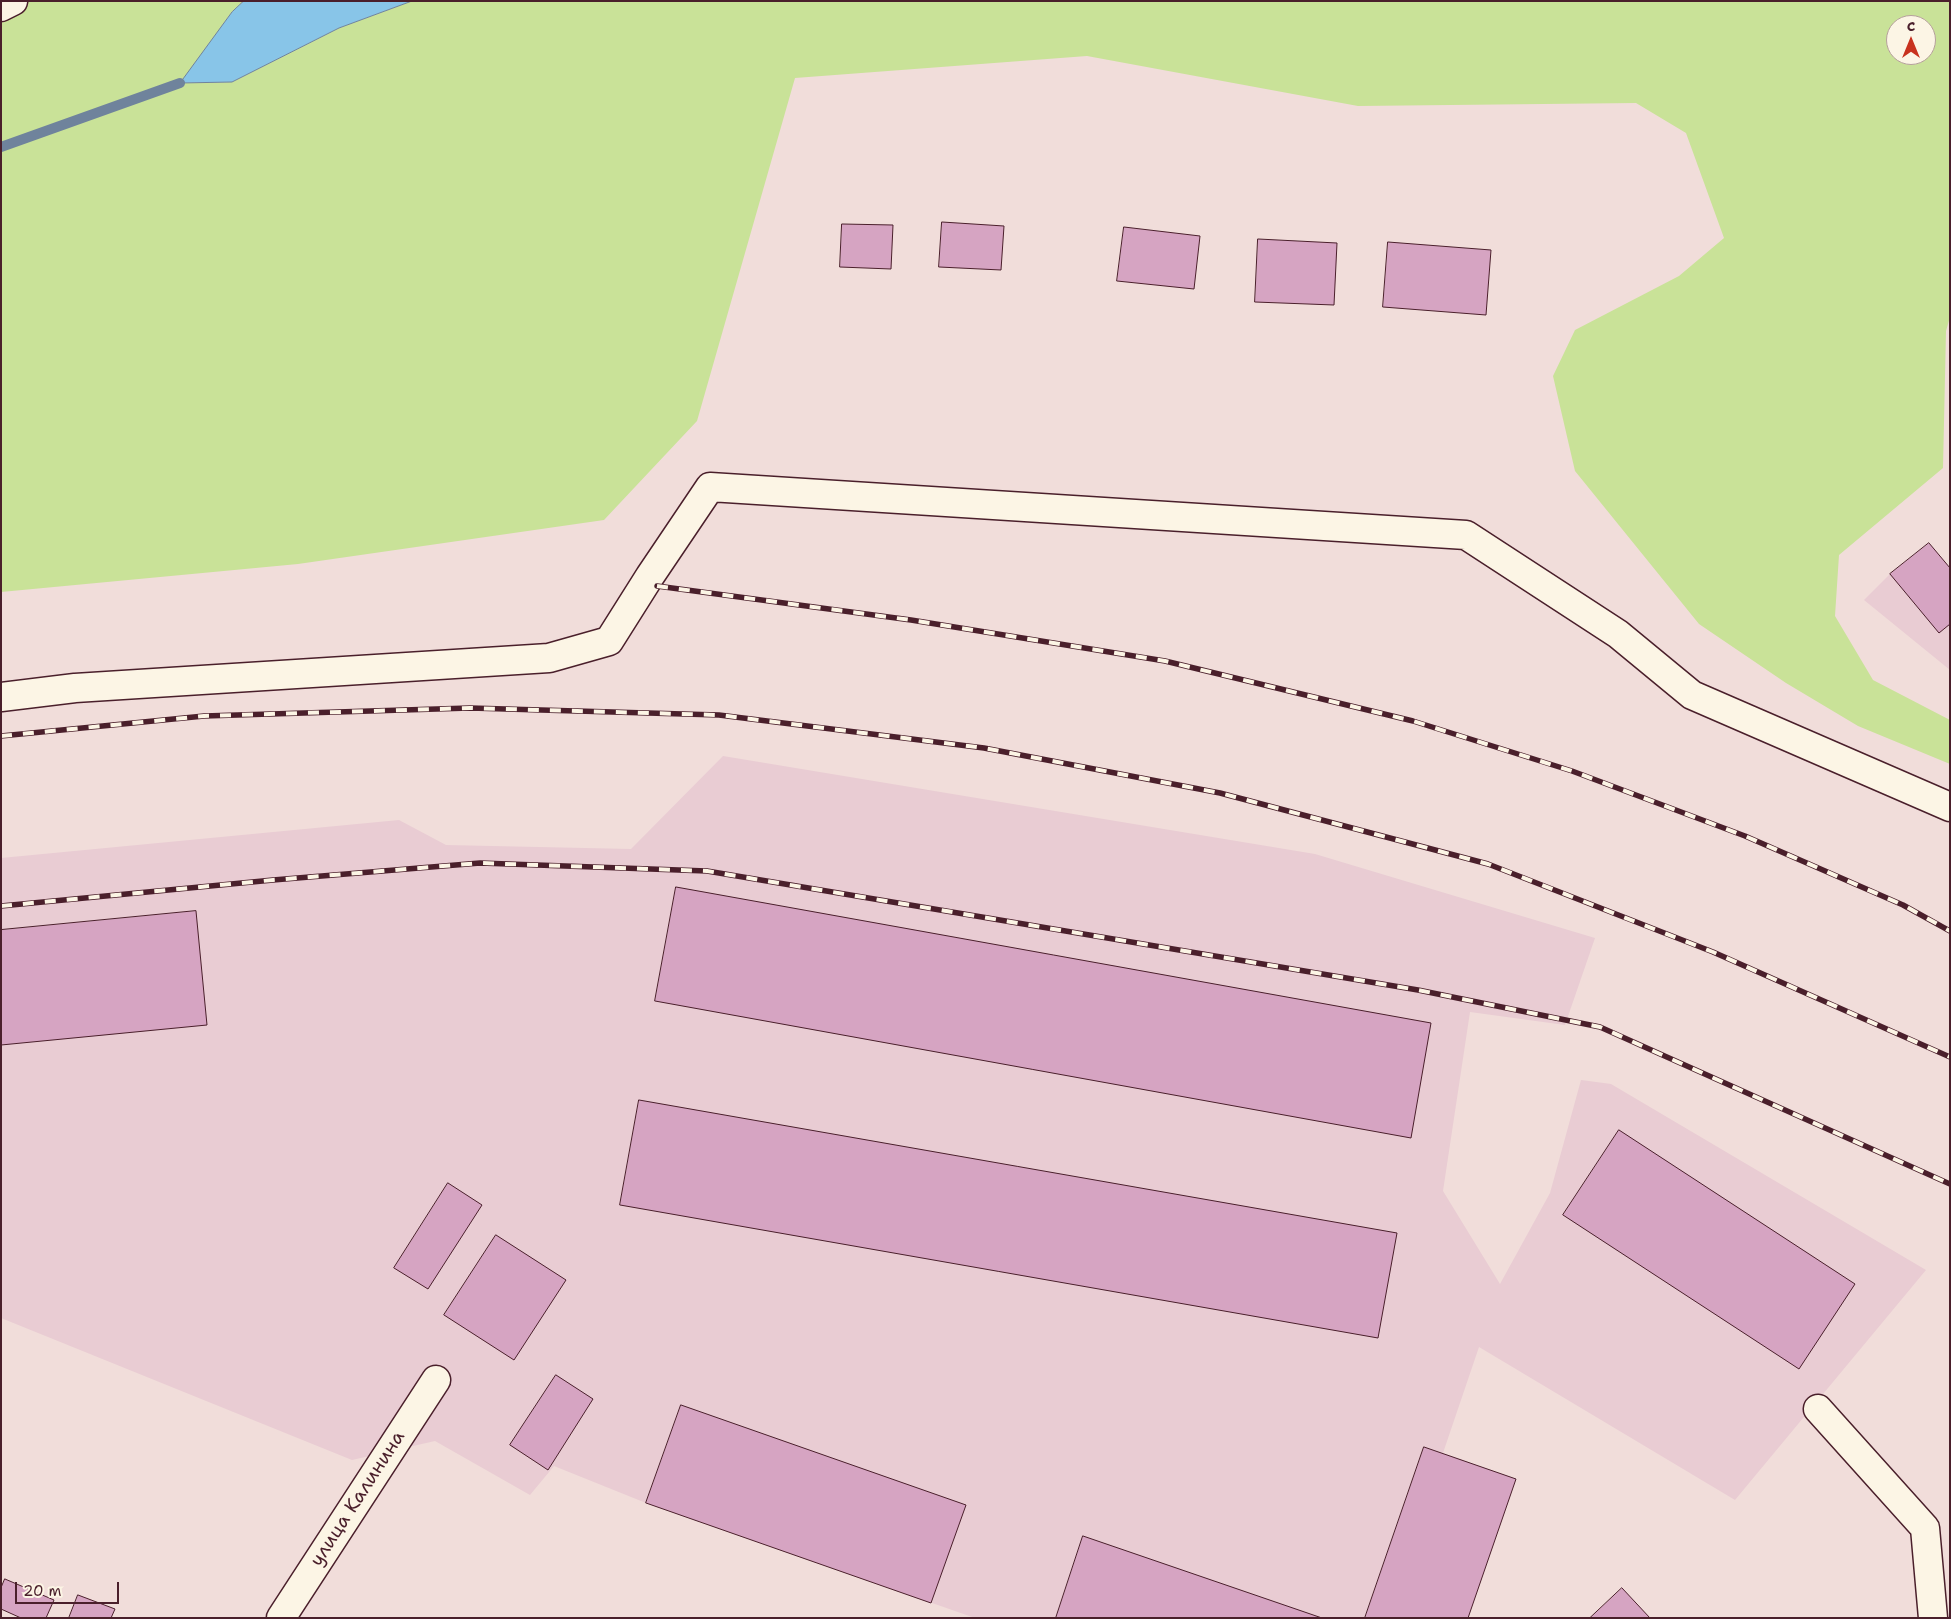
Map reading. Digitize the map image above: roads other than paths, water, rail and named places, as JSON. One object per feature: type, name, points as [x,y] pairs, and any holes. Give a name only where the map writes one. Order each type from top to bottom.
[{"type":"street","points":[[1,7],[13,1]]},
{"type":"street","points":[[1,697],[75,688],[549,658],[609,641],[710,487],[720,487],[1466,534],[1618,634],[1692,695],[1950,807]]},
{"type":"street","name":"улица Калинина","points":[[281,1618],[436,1380]]},
{"type":"street","points":[[1818,1409],[1925,1528],[1933,1618]]},
{"type":"water","points":[[244,1],[412,1],[339,28],[232,82],[180,83],[232,12]]},
{"type":"waterway","points":[[1,147],[180,83]]},
{"type":"railway","points":[[657,586],[911,620],[1165,661],[1413,721],[1572,771],[1745,836],[1903,905],[1950,931]]},
{"type":"railway","points":[[1,736],[204,716],[470,708],[719,715],[984,748],[1220,793],[1488,864],[1713,952],[1950,1057]]},
{"type":"railway","points":[[1,906],[273,880],[480,863],[707,871],[1418,990],[1600,1027],[1950,1184]]}]
